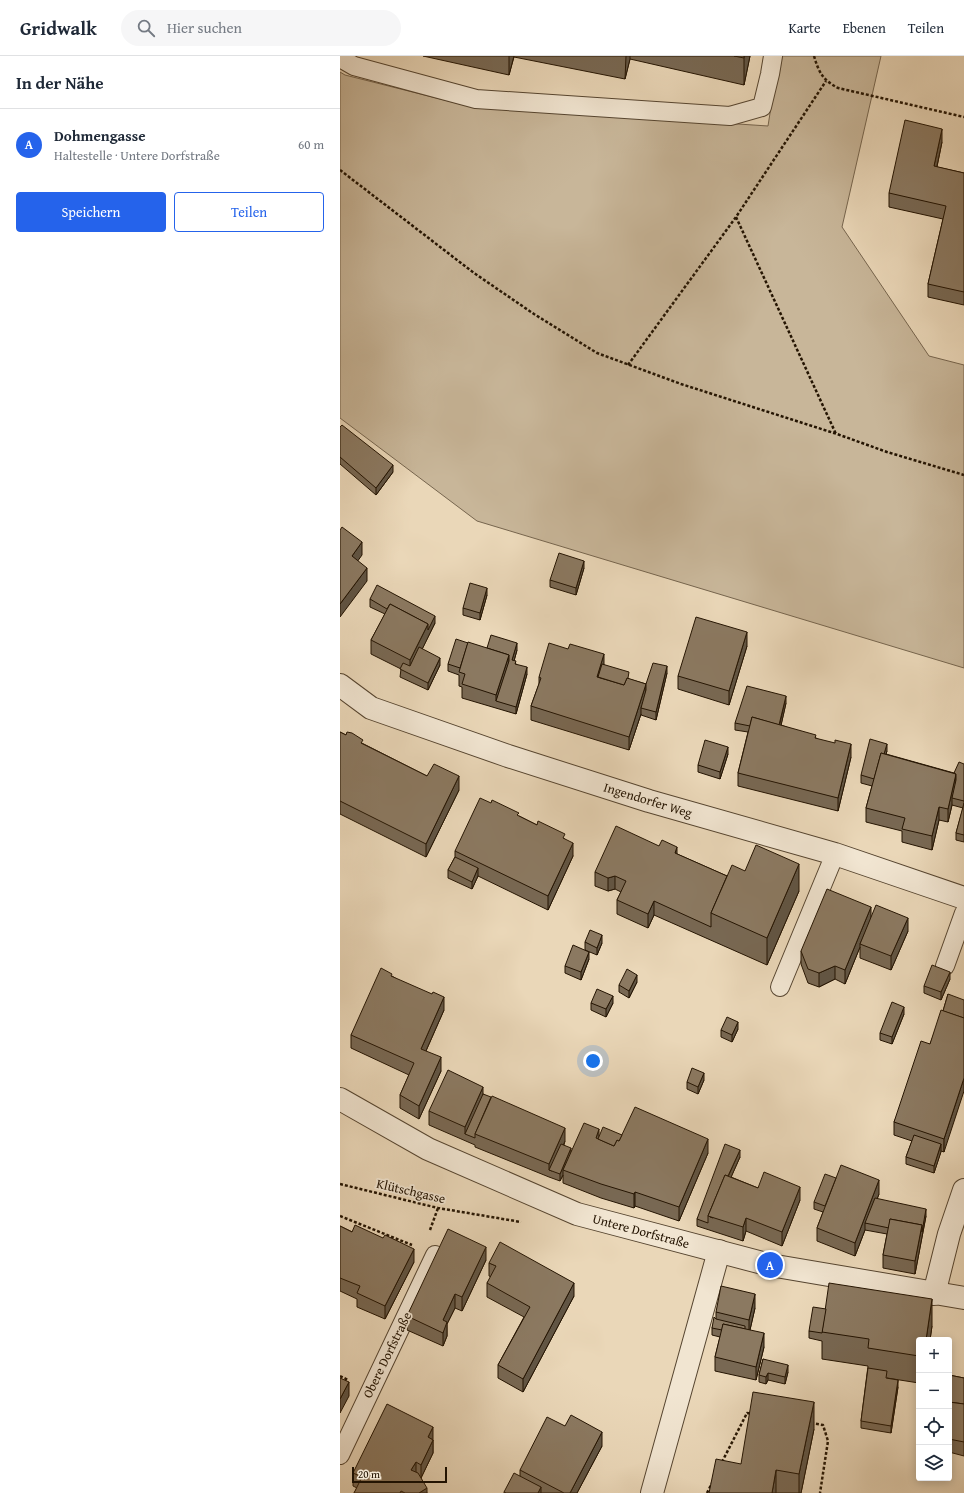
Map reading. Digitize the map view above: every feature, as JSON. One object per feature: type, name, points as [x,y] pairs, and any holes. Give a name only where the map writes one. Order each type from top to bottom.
[{"type":"street","name":"Ingendorfer Weg","points":[[340,685],[371,708],[508,756],[649,801],[835,854],[964,898]]},
{"type":"street","name":"Untere Dorfstraße","points":[[340,1099],[428,1149],[577,1214],[770,1265],[964,1298]]},
{"type":"street","points":[[934,1294],[949,1234],[964,1190]]},
{"type":"street","points":[[652,1493],[719,1251]]},
{"type":"lane","points":[[340,58],[354,66],[476,98],[730,116],[762,107],[770,74],[772,56]]},
{"type":"lane","points":[[780,987],[835,854]]},
{"type":"lane","points":[[945,966],[964,913]]},
{"type":"lane","name":"Obere Dorfstraße","points":[[340,1455],[435,1255]]},
{"type":"path","points":[[814,56],[817,66],[826,81],[838,88],[964,117]]},
{"type":"path","points":[[628,365],[736,217],[826,81]]},
{"type":"path","points":[[340,170],[474,272],[534,314],[597,353],[628,365],[887,452],[964,475]]},
{"type":"path","points":[[736,217],[837,434]]},
{"type":"path","name":"Klütschgasse","points":[[340,1184],[438,1208],[479,1215]]},
{"type":"path","points":[[340,1216],[405,1242]]},
{"type":"path","points":[[720,1466],[747,1413],[755,1414]]},
{"type":"path","points":[[808,1423],[823,1425],[828,1441],[820,1493]]},
{"type":"path","points":[[707,1493],[714,1480]]},
{"type":"shaded area","points":[[779,56],[881,56],[842,227],[929,356],[964,365],[964,668],[477,521],[340,418],[340,72],[345,75],[468,106],[768,126]]},
{"type":"building","points":[[905,120],[942,129],[934,166],[964,173],[964,292],[928,284],[946,206],[889,193]]},
{"type":"building","points":[[342,425],[393,465],[376,488],[340,457],[340,427]]},
{"type":"building","points":[[342,527],[362,542],[352,556],[367,568],[340,604],[340,530]]},
{"type":"building","points":[[559,553],[584,561],[576,588],[550,580]]},
{"type":"building","points":[[470,583],[487,588],[480,613],[463,608]]},
{"type":"building","points":[[377,585],[435,616],[428,630],[428,624],[390,604],[387,609],[370,599]]},
{"type":"building","points":[[390,604],[428,624],[410,660],[371,640]]},
{"type":"building","points":[[696,617],[747,632],[729,691],[678,676]]},
{"type":"building","points":[[491,635],[517,643],[512,660],[516,661],[515,664],[527,667],[516,707],[496,701],[509,661],[509,655],[487,648]]},
{"type":"building","points":[[456,639],[468,643],[460,668],[448,664]]},
{"type":"building","points":[[468,642],[509,655],[496,695],[462,684],[465,674],[459,672]]},
{"type":"building","points":[[549,643],[568,649],[570,644],[604,654],[597,677],[624,685],[627,678],[646,684],[629,737],[531,706],[541,678],[539,677]]},
{"type":"building","points":[[419,647],[440,658],[428,683],[400,669],[403,663],[410,666]]},
{"type":"building","points":[[653,663],[667,666],[656,712],[641,708],[646,690],[646,684]]},
{"type":"building","points":[[602,664],[629,672],[628,678],[624,685],[598,677]]},
{"type":"building","points":[[747,686],[786,696],[779,725],[752,717],[750,726],[735,723]]},
{"type":"building","points":[[752,717],[816,735],[815,738],[835,743],[835,740],[851,744],[838,798],[738,773]]},
{"type":"building","points":[[340,732],[346,735],[347,732],[352,733],[363,740],[361,743],[427,776],[434,764],[459,776],[426,844],[340,801]]},
{"type":"building","points":[[870,739],[887,744],[884,754],[881,753],[874,779],[861,775]]},
{"type":"building","points":[[705,740],[728,747],[720,772],[698,765]]},
{"type":"building","points":[[881,753],[956,774],[948,809],[939,807],[932,836],[902,829],[905,818],[866,808]]},
{"type":"building","points":[[959,762],[964,764],[964,801],[952,798],[956,780],[956,774],[954,773]]},
{"type":"building","points":[[480,798],[491,803],[492,800],[519,813],[517,815],[537,825],[538,821],[565,834],[563,838],[573,843],[548,896],[455,851]]},
{"type":"building","points":[[964,803],[964,835],[956,833]]},
{"type":"building","points":[[616,826],[659,846],[662,840],[677,847],[675,853],[727,876],[711,913],[711,927],[654,901],[648,914],[617,900],[626,881],[615,876],[608,878],[595,872]]},
{"type":"building","points":[[756,845],[799,864],[767,938],[711,913],[732,865],[745,871]]},
{"type":"building","points":[[455,857],[478,868],[472,882],[448,870]]},
{"type":"building","points":[[827,889],[871,907],[845,970],[835,966],[819,973],[808,969],[801,951]]},
{"type":"building","points":[[876,905],[908,918],[891,956],[860,944]]},
{"type":"building","points":[[590,930],[602,935],[597,948],[585,942]]},
{"type":"building","points":[[573,945],[589,952],[581,972],[565,966]]},
{"type":"building","points":[[932,965],[950,972],[941,992],[924,986]]},
{"type":"building","points":[[381,968],[392,974],[391,976],[432,994],[433,992],[444,997],[421,1049],[441,1057],[419,1106],[400,1095],[414,1063],[351,1035]]},
{"type":"building","points":[[627,969],[637,975],[629,991],[619,985]]},
{"type":"building","points":[[597,989],[613,996],[606,1009],[591,1003]]},
{"type":"building","points":[[948,994],[964,1000],[964,1018],[943,1011]]},
{"type":"building","points":[[892,1002],[904,1007],[892,1037],[880,1033]]},
{"type":"building","points":[[941,1010],[964,1018],[964,1078],[944,1139],[894,1122],[921,1041],[930,1044]]},
{"type":"building","points":[[727,1017],[738,1022],[732,1035],[721,1030]]},
{"type":"building","points":[[692,1068],[704,1073],[698,1087],[687,1082]]},
{"type":"building","points":[[448,1070],[483,1087],[465,1127],[429,1111]]},
{"type":"building","points":[[483,1094],[491,1097],[475,1134],[475,1138],[465,1134]]},
{"type":"building","points":[[492,1096],[565,1128],[549,1164],[475,1134]]},
{"type":"building","points":[[635,1107],[708,1139],[679,1207],[635,1192],[634,1194],[601,1184],[563,1170],[584,1123],[599,1129],[596,1138],[614,1146],[617,1140],[619,1141]]},
{"type":"building","points":[[603,1127],[622,1135],[614,1146],[598,1139]]},
{"type":"building","points":[[914,1135],[941,1144],[934,1166],[906,1157]]},
{"type":"building","points":[[561,1144],[571,1148],[560,1174],[549,1170]]},
{"type":"building","points":[[725,1144],[740,1150],[728,1176],[725,1175],[708,1216],[708,1223],[697,1219]]},
{"type":"building","points":[[841,1165],[879,1180],[855,1243],[817,1228]]},
{"type":"building","points":[[764,1172],[800,1187],[782,1232],[746,1218],[743,1227],[708,1216],[725,1175],[758,1188]]},
{"type":"building","points":[[825,1174],[836,1178],[825,1206],[814,1202]]},
{"type":"building","points":[[875,1198],[926,1209],[922,1232],[922,1225],[890,1219],[889,1228],[865,1223]]},
{"type":"building","points":[[890,1219],[922,1225],[915,1261],[883,1255]]},
{"type":"building","points":[[355,1225],[383,1238],[385,1235],[414,1249],[385,1306],[357,1293],[360,1286],[340,1278],[340,1226],[352,1232]]},
{"type":"building","points":[[448,1229],[486,1247],[462,1297],[455,1294],[443,1320],[447,1322],[443,1333],[407,1316]]},
{"type":"building","points":[[500,1242],[574,1283],[523,1379],[498,1365],[530,1307],[487,1283],[496,1266],[489,1263]]},
{"type":"building","points":[[829,1283],[932,1299],[926,1337],[916,1337],[916,1356],[868,1348],[869,1339],[822,1332]]},
{"type":"building","points":[[721,1286],[755,1294],[749,1320],[716,1312]]},
{"type":"building","points":[[813,1307],[826,1309],[822,1333],[809,1331]]},
{"type":"building","points":[[714,1317],[716,1319],[745,1326],[745,1329],[723,1324],[722,1330],[712,1328]]},
{"type":"building","points":[[723,1324],[764,1333],[756,1367],[715,1357]]},
{"type":"building","points":[[763,1359],[788,1365],[785,1377],[768,1373],[766,1377],[759,1375]]},
{"type":"building","points":[[868,1368],[887,1371],[886,1378],[898,1380],[891,1426],[861,1421]]},
{"type":"building","points":[[952,1376],[964,1378],[964,1404],[952,1402]]},
{"type":"building","points":[[340,1378],[349,1382],[340,1399]]},
{"type":"building","points":[[753,1392],[814,1402],[799,1474],[776,1470],[772,1493],[709,1493],[716,1459],[741,1464]]},
{"type":"building","points":[[952,1402],[964,1404],[964,1442],[952,1440]]},
{"type":"building","points":[[387,1404],[433,1427],[428,1437],[433,1440],[421,1465],[416,1462],[411,1470],[418,1473],[427,1488],[419,1493],[405,1493],[401,1491],[400,1493],[354,1493],[362,1477],[353,1473]]},
{"type":"building","points":[[571,1415],[602,1432],[570,1493],[564,1493],[520,1470],[547,1417],[565,1426]]},
{"type":"building","points":[[514,1473],[541,1487],[538,1493],[504,1492]]},
{"type":"place","name":"Dohmengasse","points":[[770,1265]]}]
